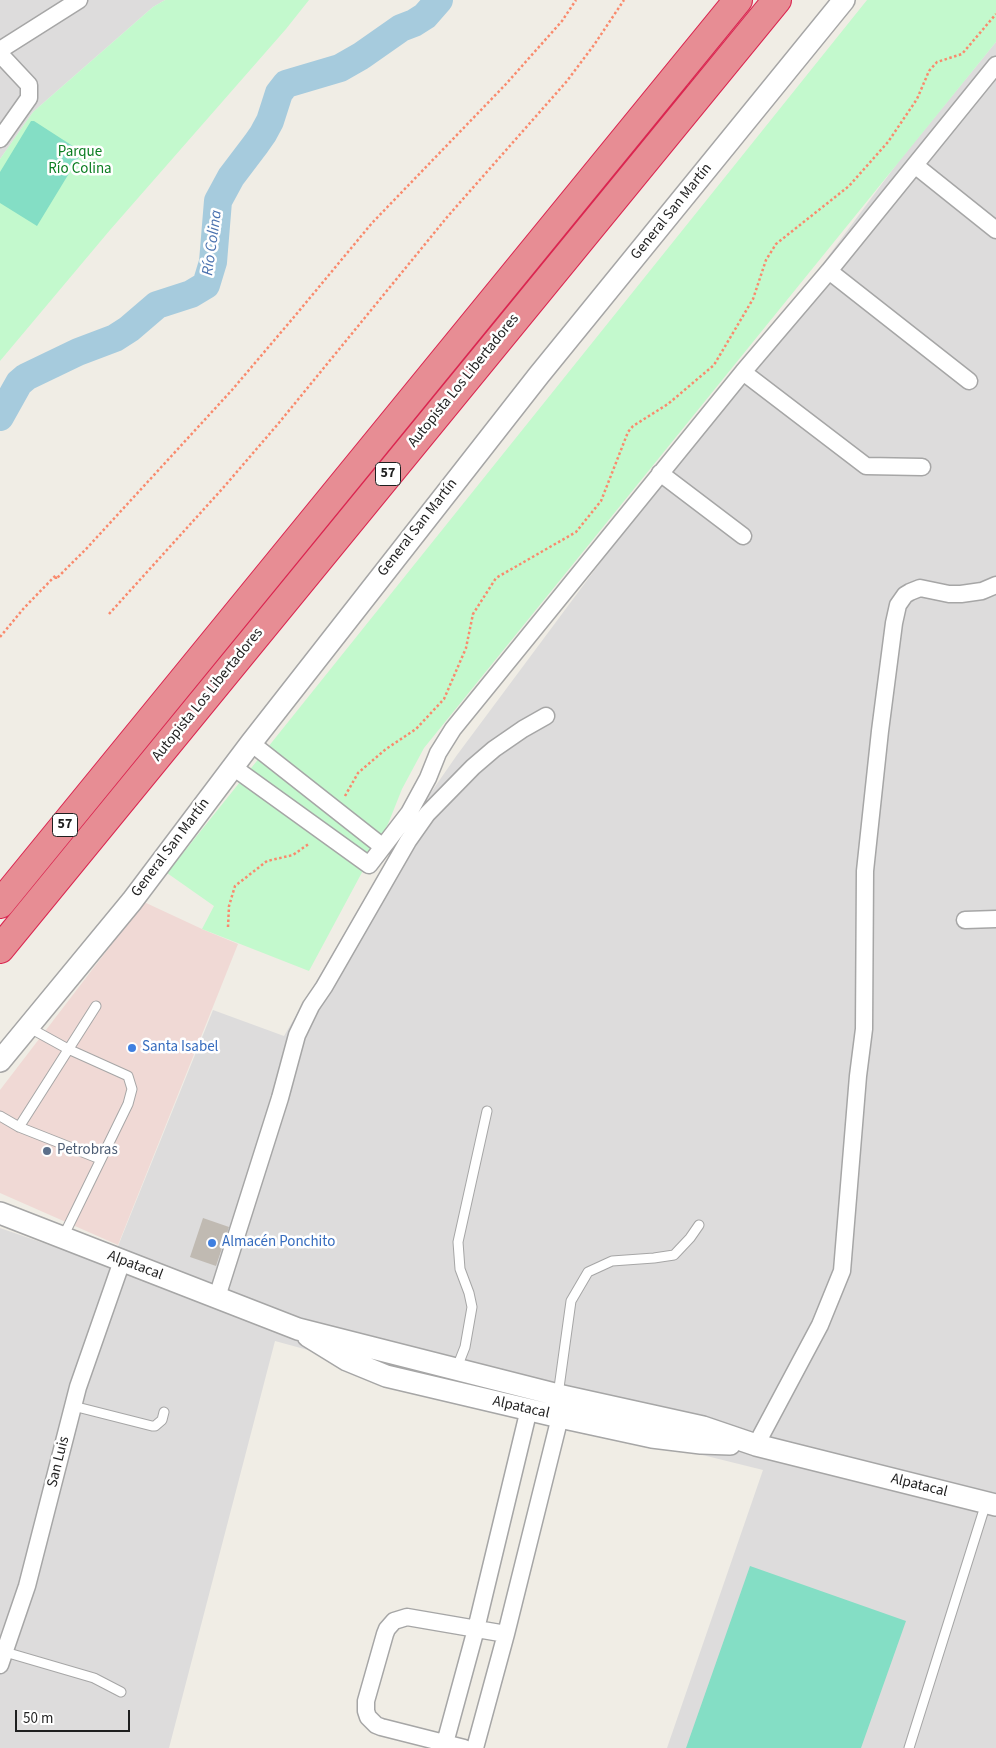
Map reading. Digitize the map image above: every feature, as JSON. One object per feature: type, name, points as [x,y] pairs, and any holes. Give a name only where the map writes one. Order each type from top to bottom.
[{"type":"highway","name":"Autopista Los Libertadores","points":[[0,904],[738,0]]},
{"type":"highway","name":"Autopista Los Libertadores","points":[[0,949],[777,0]]},
{"type":"street","points":[[0,50],[79,0]]},
{"type":"street","name":"General San Martín","points":[[0,1061],[132,901],[250,743],[533,383],[844,0]]},
{"type":"street","points":[[0,54],[30,85],[29,98],[0,139]]},
{"type":"street","points":[[233,767],[369,864],[409,813],[428,778],[438,753],[453,729],[660,473],[743,372],[830,271],[996,66]]},
{"type":"street","points":[[916,166],[996,230]]},
{"type":"street","points":[[830,271],[969,382]]},
{"type":"street","points":[[743,372],[866,466],[922,467]]},
{"type":"street","points":[[660,473],[744,536]]},
{"type":"street","points":[[756,1445],[820,1325],[842,1271],[858,1076],[864,1029],[865,870],[880,731],[898,605],[904,595],[915,589],[926,588],[943,593],[962,594],[982,591],[996,585]]},
{"type":"street","points":[[217,1297],[280,1098],[297,1035],[311,1006],[324,987],[408,841],[427,814],[473,767],[494,749],[546,716]]},
{"type":"street","points":[[250,743],[383,847]]},
{"type":"street","points":[[966,920],[996,919]]},
{"type":"street","name":"Alpatacal","points":[[0,1213],[298,1329],[558,1395],[703,1427],[756,1445],[991,1504]]},
{"type":"street","name":"San Luis","points":[[2,1658],[27,1586],[73,1406],[89,1353],[122,1261]]},
{"type":"street","name":"Alpatacal","points":[[298,1329],[339,1356],[386,1376],[560,1417],[652,1436],[700,1443],[756,1445]]},
{"type":"street","points":[[386,1376],[384,1371],[385,1361],[391,1353]]},
{"type":"street","points":[[445,1743],[476,1629],[529,1409]]},
{"type":"street","points":[[652,1436],[659,1426],[658,1416]]},
{"type":"street","points":[[475,1748],[506,1634],[560,1417]]},
{"type":"street","points":[[464,1748],[376,1725],[368,1717],[366,1701],[385,1634],[394,1621],[407,1617],[506,1634]]},
{"type":"lane","points":[[19,1127],[96,1006]]},
{"type":"lane","points":[[28,1027],[68,1049],[128,1076],[132,1089],[128,1104],[63,1238]]},
{"type":"lane","points":[[456,1370],[465,1347],[472,1307],[460,1269],[458,1242],[488,1111]]},
{"type":"lane","points":[[0,1116],[19,1127],[100,1159]]},
{"type":"lane","points":[[558,1395],[571,1301],[588,1272],[612,1261],[674,1255],[690,1238],[698,1224]]},
{"type":"lane","points":[[73,1406],[152,1426],[159,1424],[164,1412]]},
{"type":"lane","points":[[909,1748],[991,1504]]},
{"type":"lane","points":[[2,1658],[94,1678],[121,1692]]},
{"type":"path","points":[[0,637],[24,608],[56,575],[56,580],[87,548],[232,390],[372,222],[506,84],[562,21],[576,0]]},
{"type":"path","points":[[109,614],[235,474],[448,216],[567,81],[624,0]]},
{"type":"path","points":[[337,811],[358,772],[386,749],[416,729],[444,699],[466,648],[473,614],[496,578],[576,532],[601,501],[628,432],[633,426],[668,404],[714,365],[753,300],[766,260],[776,244],[849,186],[888,142],[917,99],[929,71],[937,62],[962,54],[996,14]]},
{"type":"path","points":[[228,928],[230,906],[235,886],[267,861],[293,855],[307,847],[321,830]]},
{"type":"shaded area","points":[[0,0],[165,0],[153,7],[33,112],[0,159]]},
{"type":"shaded area","points":[[996,42],[996,1748],[667,1748],[763,1470],[598,1429],[275,1341],[169,1748],[0,1748],[0,1228],[110,1266],[213,1010],[284,1036],[407,827],[457,755],[899,161]]},
{"type":"shaded area","points":[[144,902],[238,944],[118,1245],[0,1193],[0,1090]]},
{"type":"green space","name":"Parque Río Colina","points":[[165,0],[309,0],[286,29],[110,230],[0,361],[0,159],[33,112],[153,7]]},
{"type":"green space","points":[[867,0],[996,0],[996,42],[424,748],[402,789],[388,824],[309,971],[202,929],[214,906],[167,873]]},
{"type":"green space","points":[[31,121],[34,121],[82,152],[37,226],[0,203],[0,172]]},
{"type":"green space","points":[[750,1566],[906,1621],[861,1748],[686,1748]]},
{"type":"building","name":"Almacén Ponchito","points":[[203,1218],[229,1227],[216,1266],[190,1257]]},
{"type":"waterway","name":"Río Colina","points":[[0,417],[19,383],[26,377],[78,352],[115,338],[129,329],[157,305],[191,294],[206,285],[213,262],[218,201],[231,177],[263,134],[270,121],[279,93],[286,84],[340,68],[401,28],[425,16],[439,0]]},
{"type":"place","name":"Santa Isabel","points":[[132,1048]]},
{"type":"place","name":"Petrobras","points":[[47,1151]]},
{"type":"place","name":"Almacén Ponchito","points":[[212,1243]]}]
